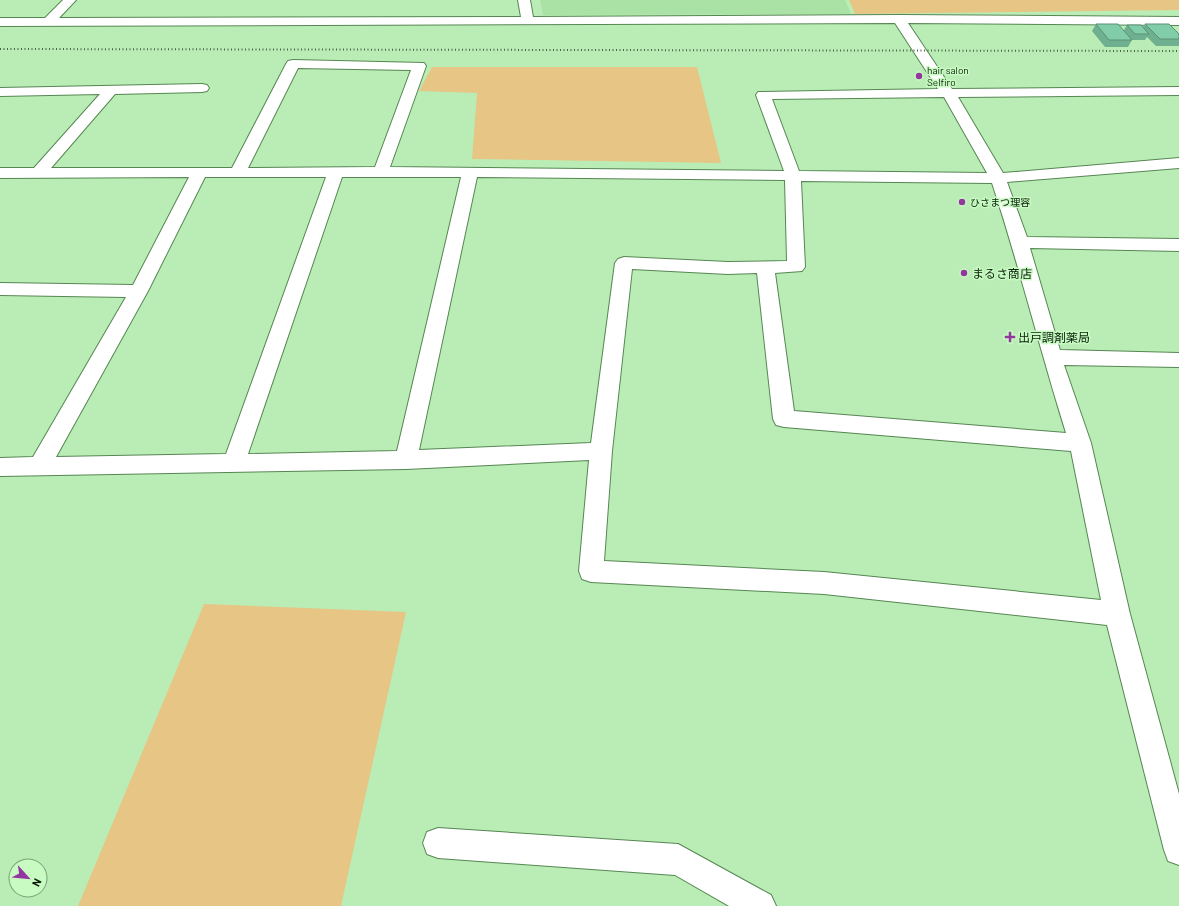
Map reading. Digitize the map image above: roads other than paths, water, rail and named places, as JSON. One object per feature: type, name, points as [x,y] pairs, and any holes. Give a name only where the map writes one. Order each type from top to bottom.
[{"type":"street","points":[[48,22],[70,0]]},
{"type":"street","points":[[524,0],[528,20]]},
{"type":"street","points":[[0,22],[899,19],[1179,21]]},
{"type":"street","points":[[899,19],[948,93],[998,178],[1020,242],[1052,357],[1080,443],[1117,614],[1179,850]]},
{"type":"street","points":[[238,172],[293,64],[419,66],[381,172]]},
{"type":"street","points":[[0,92],[202,88]]},
{"type":"street","points":[[38,173],[110,90]]},
{"type":"street","points":[[1117,614],[824,583],[591,570],[601,451],[624,263],[728,268],[796,267],[793,175],[762,96],[1179,91]]},
{"type":"street","points":[[0,173],[470,172],[998,178],[1179,163]]},
{"type":"street","points":[[40,466],[139,291],[200,172]]},
{"type":"street","points":[[234,463],[336,172]]},
{"type":"street","points":[[406,460],[470,172]]},
{"type":"street","points":[[1020,242],[1179,245]]},
{"type":"street","points":[[765,267],[784,419],[1080,443]]},
{"type":"street","points":[[0,289],[139,291]]},
{"type":"street","points":[[1052,357],[1179,360]]},
{"type":"street","points":[[0,467],[406,460],[601,451]]},
{"type":"street","points":[[438,843],[678,860],[760,906]]},
{"type":"railway","points":[[0,49],[1179,51]]},
{"type":"place","name":"hair salon Selfiro","points":[[919,76]]},
{"type":"place","name":"ひさまつ理容","points":[[962,202]]},
{"type":"place","name":"まるさ商店","points":[[964,273]]},
{"type":"place","name":"出戸調剤薬局","points":[[1010,337]]}]
